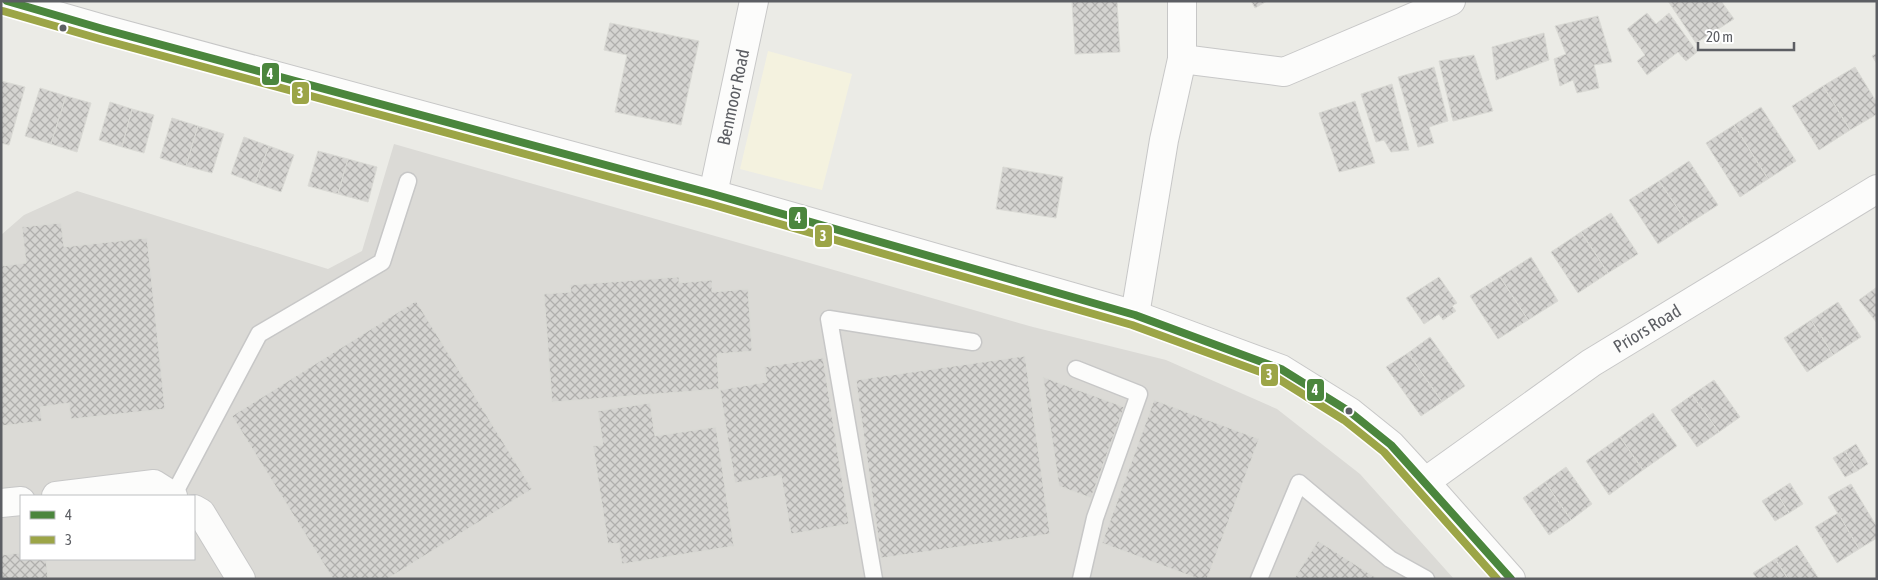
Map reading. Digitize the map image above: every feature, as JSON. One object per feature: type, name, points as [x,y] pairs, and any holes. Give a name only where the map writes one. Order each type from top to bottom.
[{"type":"street","points":[[6,1],[712,194],[1134,315],[1281,369],[1350,412],[1391,445],[1511,579]]},
{"type":"street","name":"Benmoor Road","points":[[712,194],[754,1]]},
{"type":"street","points":[[1134,315],[1164,140],[1182,58],[1182,1]]},
{"type":"street","points":[[1182,58],[1284,72],[1451,1]]},
{"type":"street","name":"Priors Road","points":[[1425,482],[1591,363],[1877,190]]},
{"type":"street","points":[[64,495],[154,484],[171,495]]},
{"type":"street","points":[[1,503],[20,501]]},
{"type":"street","points":[[195,510],[201,514],[241,579]]},
{"type":"lane","points":[[174,495],[259,334],[382,262],[408,181]]},
{"type":"lane","points":[[874,579],[829,319],[973,342]]},
{"type":"lane","points":[[1076,369],[1140,394],[1095,518],[1081,579]]},
{"type":"lane","points":[[1258,579],[1299,483],[1390,559],[1426,579]]},
{"type":"shaded area","points":[[768,51],[852,74],[822,190],[740,169]]},
{"type":"shaded area","points":[[394,144],[1033,327],[1166,360],[1277,409],[1360,474],[1454,579],[1,579],[1,235],[24,215],[77,191],[328,269],[362,251]]},
{"type":"building","points":[[1072,1],[1117,1],[1120,52],[1075,54]]},
{"type":"building","points":[[1251,1],[1267,1],[1255,8]]},
{"type":"building","points":[[1668,1],[1721,1],[1734,19],[1696,43]]},
{"type":"building","points":[[1647,13],[1656,24],[1669,13],[1697,52],[1686,61],[1678,52],[1647,75],[1637,61],[1645,55],[1627,29]]},
{"type":"building","points":[[1598,16],[1612,62],[1594,65],[1599,88],[1577,93],[1573,80],[1560,86],[1554,59],[1566,54],[1555,26]]},
{"type":"building","points":[[610,23],[699,41],[681,125],[615,112],[627,55],[604,50]]},
{"type":"building","points":[[1544,33],[1549,60],[1496,80],[1492,47]]},
{"type":"building","points":[[1877,53],[1877,64],[1872,56]]},
{"type":"building","points":[[1474,55],[1493,111],[1453,121],[1439,61]]},
{"type":"building","points":[[1434,67],[1448,121],[1429,127],[1434,143],[1418,147],[1398,77]]},
{"type":"building","points":[[1855,67],[1877,103],[1877,114],[1850,130],[1823,86]]},
{"type":"building","points":[[1,81],[25,87],[9,145],[1,143]]},
{"type":"building","points":[[1392,84],[1409,150],[1391,152],[1384,140],[1376,142],[1361,94]]},
{"type":"building","points":[[1823,86],[1850,130],[1819,150],[1792,106]]},
{"type":"building","points":[[40,88],[66,96],[51,144],[25,136]]},
{"type":"building","points":[[66,96],[91,103],[77,152],[51,144]]},
{"type":"building","points":[[1355,101],[1375,163],[1339,172],[1319,113]]},
{"type":"building","points":[[110,102],[132,109],[122,147],[99,140]]},
{"type":"building","points":[[1761,107],[1796,161],[1768,179],[1734,125]]},
{"type":"building","points":[[132,109],[154,115],[144,153],[122,147]]},
{"type":"building","points":[[172,118],[198,126],[186,166],[160,158]]},
{"type":"building","points":[[1734,125],[1768,179],[1740,197],[1706,143]]},
{"type":"building","points":[[198,126],[224,134],[212,173],[186,166]]},
{"type":"building","points":[[244,137],[269,146],[255,183],[231,174]]},
{"type":"building","points":[[269,146],[294,155],[281,192],[255,183]]},
{"type":"building","points":[[318,151],[348,159],[338,194],[308,186]]},
{"type":"building","points":[[348,159],[377,167],[368,202],[338,194]]},
{"type":"building","points":[[1689,161],[1718,205],[1688,224],[1659,181]]},
{"type":"building","points":[[1003,167],[1063,177],[1056,218],[996,209]]},
{"type":"building","points":[[1659,181],[1688,224],[1658,244],[1629,200]]},
{"type":"building","points":[[1611,213],[1638,254],[1608,273],[1581,232]]},
{"type":"building","points":[[61,223],[64,247],[147,238],[165,409],[71,419],[69,403],[40,407],[42,421],[1,426],[1,266],[26,263],[22,227]]},
{"type":"building","points":[[1581,232],[1608,273],[1578,293],[1551,252]]},
{"type":"building","points":[[1531,257],[1558,301],[1528,320],[1500,277]]},
{"type":"building","points":[[679,277],[679,283],[712,280],[712,292],[748,289],[752,351],[717,354],[719,389],[552,402],[544,294],[571,292],[570,285]]},
{"type":"building","points":[[1439,277],[1457,303],[1452,306],[1456,311],[1443,320],[1439,314],[1424,324],[1406,298]]},
{"type":"building","points":[[1500,277],[1528,320],[1498,339],[1470,296]]},
{"type":"building","points":[[1877,287],[1877,323],[1859,300]]},
{"type":"building","points":[[416,301],[532,489],[387,579],[333,579],[232,416]]},
{"type":"building","points":[[1838,302],[1861,337],[1833,355],[1811,320]]},
{"type":"building","points":[[1811,320],[1833,355],[1807,372],[1784,338]]},
{"type":"building","points":[[1430,337],[1465,386],[1442,402],[1408,353]]},
{"type":"building","points":[[1408,353],[1442,402],[1421,416],[1386,367]]},
{"type":"building","points":[[1025,356],[1050,534],[881,558],[856,380]]},
{"type":"building","points":[[823,358],[849,524],[791,534],[781,475],[735,483],[720,390],[767,382],[764,367]]},
{"type":"building","points":[[1043,377],[1124,407],[1091,498],[1059,486]]},
{"type":"building","points":[[1714,380],[1740,417],[1719,432],[1692,395]]},
{"type":"building","points":[[1692,395],[1719,432],[1697,447],[1671,410]]},
{"type":"building","points":[[1154,400],[1259,439],[1207,579],[1199,579],[1102,543]]},
{"type":"building","points":[[650,403],[655,436],[716,427],[734,546],[622,564],[619,543],[608,544],[593,446],[603,445],[598,411]]},
{"type":"building","points":[[1653,413],[1677,446],[1643,470],[1620,437]]},
{"type":"building","points":[[1620,437],[1643,470],[1609,495],[1586,461]]},
{"type":"building","points":[[1856,444],[1868,464],[1857,471],[1845,451]]},
{"type":"building","points":[[1845,451],[1857,471],[1845,477],[1833,458]]},
{"type":"building","points":[[1566,467],[1592,504],[1571,520],[1545,482]]},
{"type":"building","points":[[1545,482],[1571,520],[1549,535],[1523,498]]},
{"type":"building","points":[[1790,483],[1803,504],[1789,513],[1776,492]]},
{"type":"building","points":[[1851,484],[1877,527],[1877,538],[1859,549],[1828,497]]},
{"type":"building","points":[[1776,492],[1789,513],[1775,521],[1762,501]]},
{"type":"building","points":[[1838,513],[1859,549],[1837,563],[1815,527]]},
{"type":"building","points":[[1318,541],[1378,579],[1294,579]]},
{"type":"building","points":[[1797,545],[1819,579],[1788,579],[1775,559]]},
{"type":"building","points":[[20,553],[20,560],[46,560],[48,579],[1,579],[1,555]]},
{"type":"building","points":[[1775,559],[1788,579],[1757,579],[1753,573]]},
{"type":"transit line","name":"4","points":[[7,1],[103,29],[713,194],[1135,315],[1281,369],[1350,412],[1391,445],[1511,579]]},
{"type":"transit line","name":"3","points":[[3,11],[710,204],[1132,325],[1277,378],[1344,420],[1384,452],[1497,579]]}]
